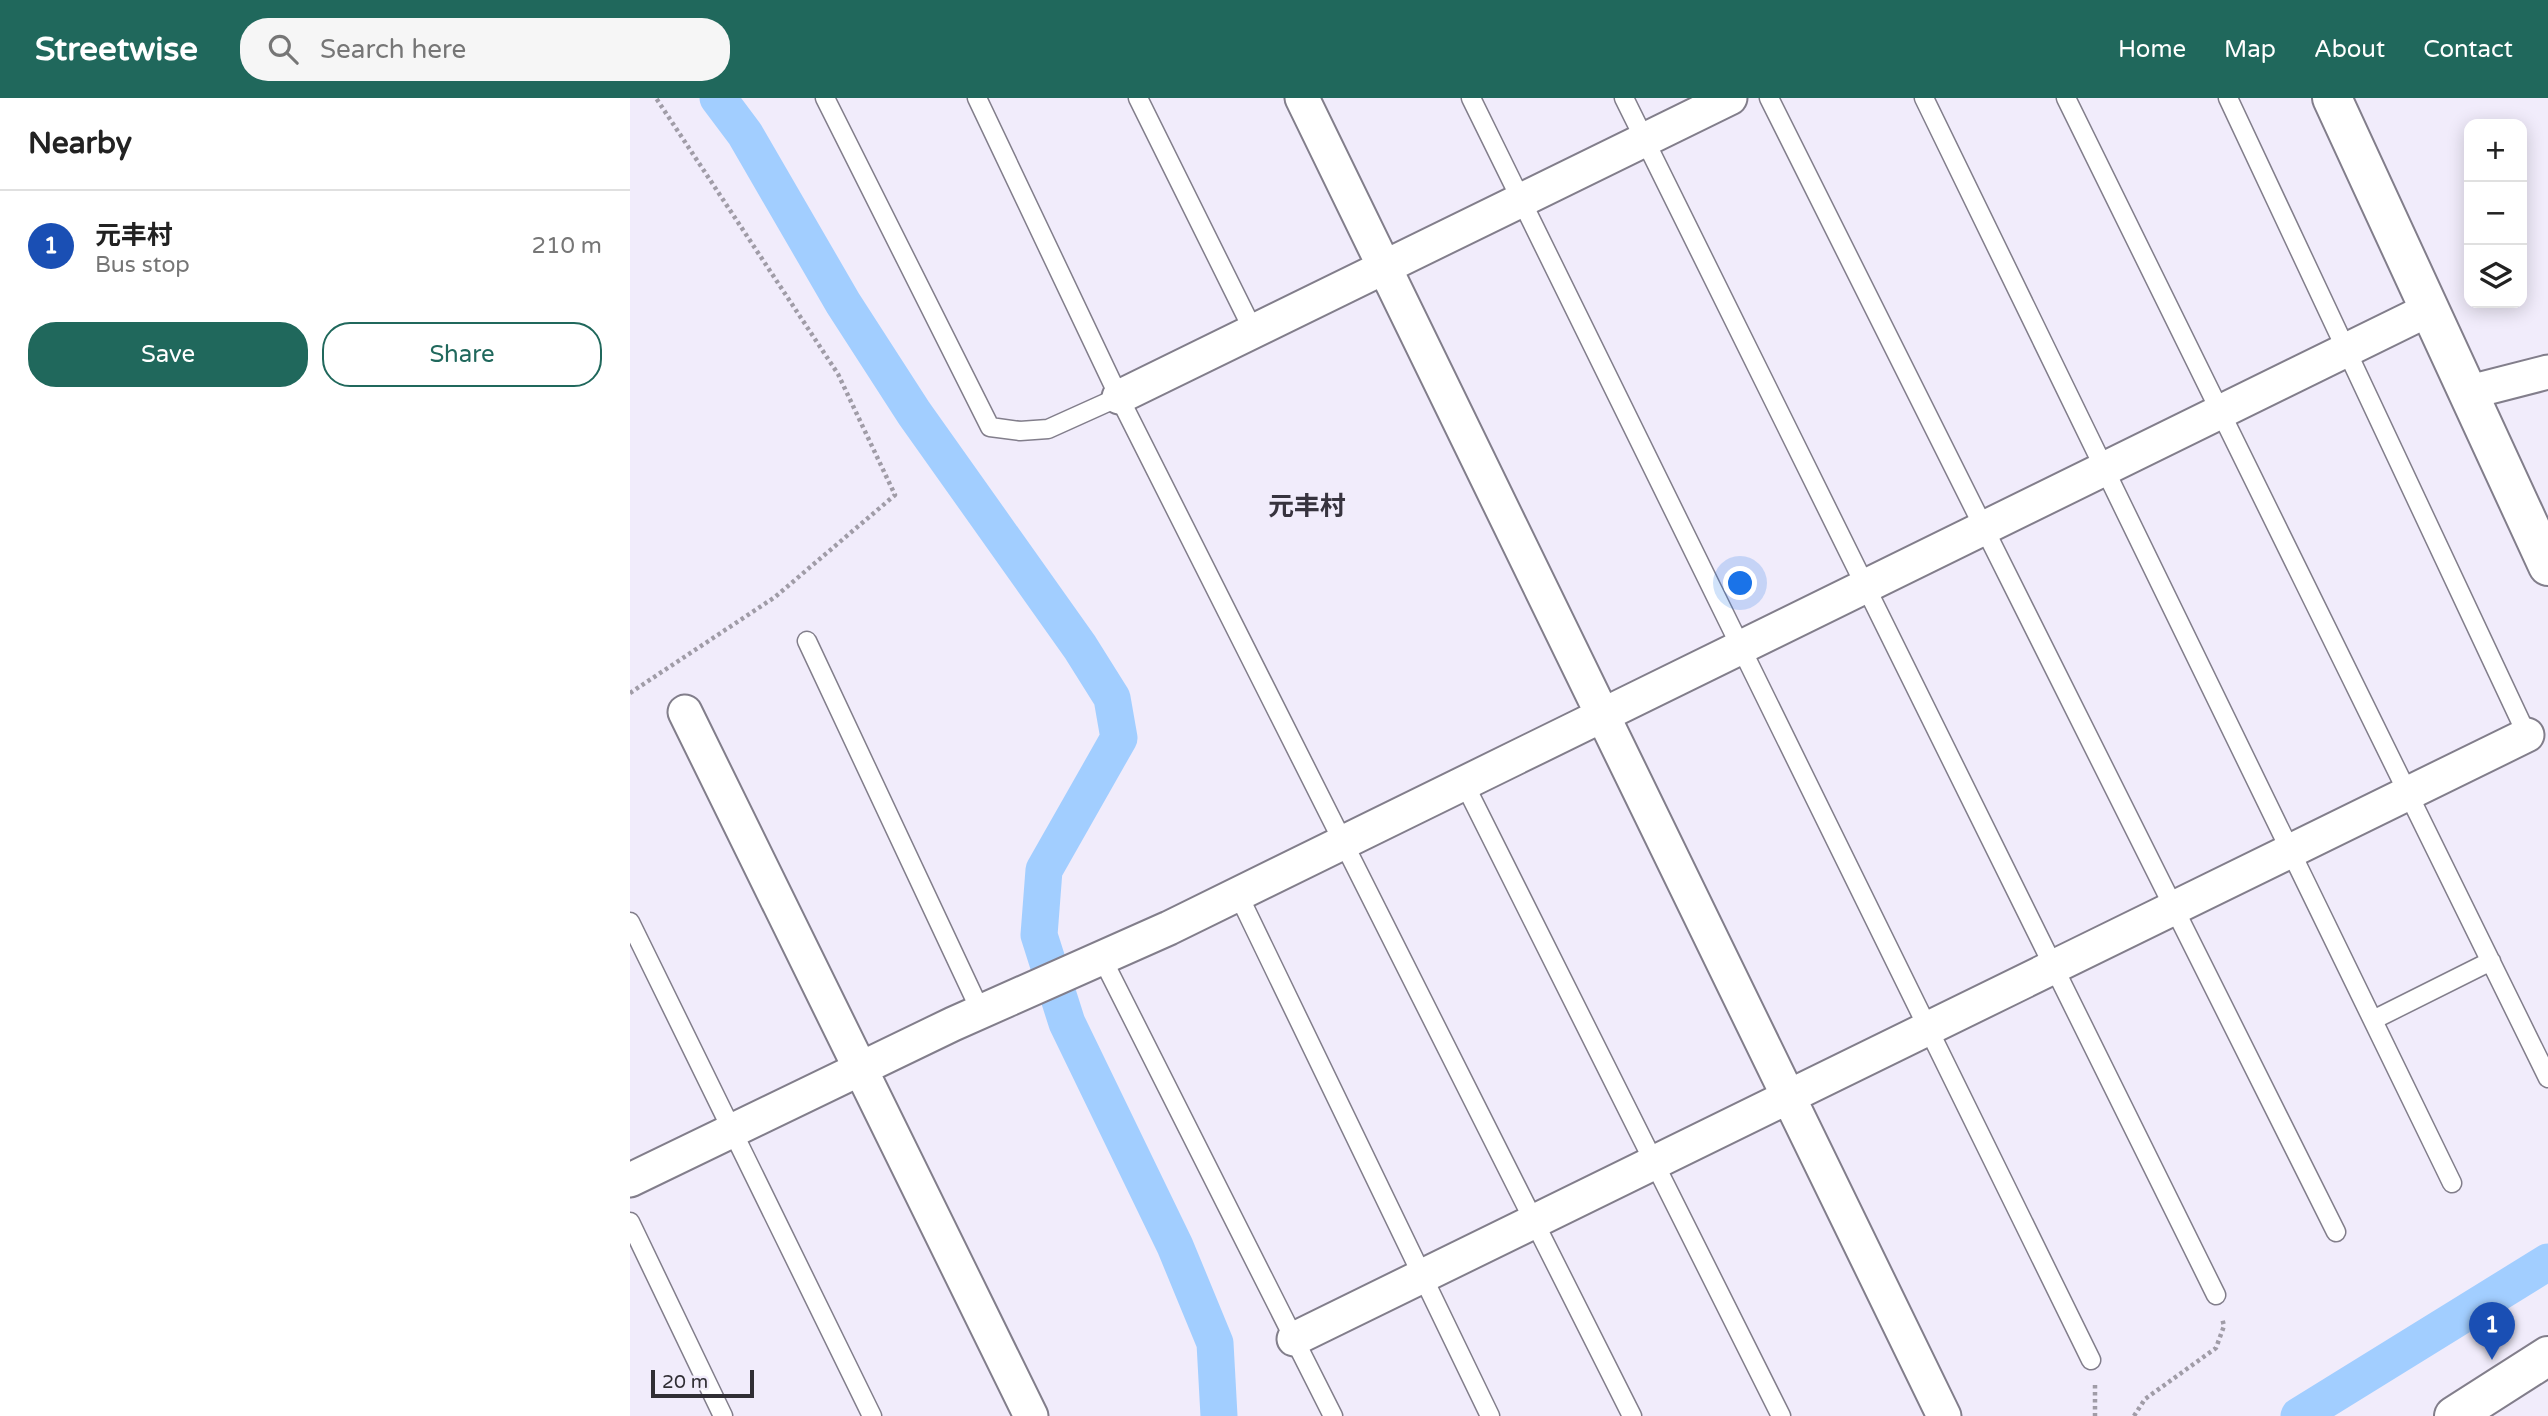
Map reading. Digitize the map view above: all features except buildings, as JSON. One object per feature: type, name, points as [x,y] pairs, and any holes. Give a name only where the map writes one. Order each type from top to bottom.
[{"type":"street","points":[[1302,98],[1944,1416]]},
{"type":"street","points":[[1119,397],[1730,98]]},
{"type":"street","points":[[2332,98],[2548,566]]},
{"type":"street","points":[[630,1180],[993,1006],[1238,894],[2430,309]]},
{"type":"street","points":[[2470,392],[2548,372]]},
{"type":"street","points":[[685,712],[1031,1416]]},
{"type":"street","points":[[1294,1339],[2526,734]]},
{"type":"street","points":[[2454,1416],[2548,1356]]},
{"type":"lane","points":[[825,98],[990,427],[1048,429],[1119,397]]},
{"type":"lane","points":[[977,98],[1119,397],[1632,1416]]},
{"type":"lane","points":[[1138,98],[1254,332]]},
{"type":"lane","points":[[1471,98],[2091,1360]]},
{"type":"lane","points":[[1625,98],[2216,1295]]},
{"type":"lane","points":[[1769,98],[2336,1232]]},
{"type":"lane","points":[[1924,98],[2452,1182]]},
{"type":"lane","points":[[2066,98],[2548,1078]]},
{"type":"lane","points":[[2228,98],[2526,734]]},
{"type":"lane","points":[[807,641],[993,1006]]},
{"type":"lane","points":[[1464,783],[1781,1416]]},
{"type":"lane","points":[[1238,894],[1490,1416]]},
{"type":"lane","points":[[630,922],[873,1416]]},
{"type":"lane","points":[[2372,1020],[2491,961]]},
{"type":"lane","points":[[1089,963],[1294,1339],[1333,1416]]},
{"type":"lane","points":[[630,1222],[723,1416]]},
{"type":"path","points":[[630,693],[775,597],[895,495],[838,374],[656,98]]},
{"type":"path","points":[[2134,1416],[2145,1399],[2216,1348],[2224,1326],[2216,1295]]},
{"type":"waterway","points":[[718,98],[745,134],[843,303],[914,413],[1080,647],[1112,698],[1119,738],[1044,870],[1039,935],[1067,1023],[1175,1246],[1215,1343],[1219,1416]]},
{"type":"waterway","points":[[2299,1416],[2548,1262]]},
{"type":"place","name":"元丰村","points":[[2492,1360]]},
{"type":"district","name":"元丰村","points":[[1307,506]]}]
